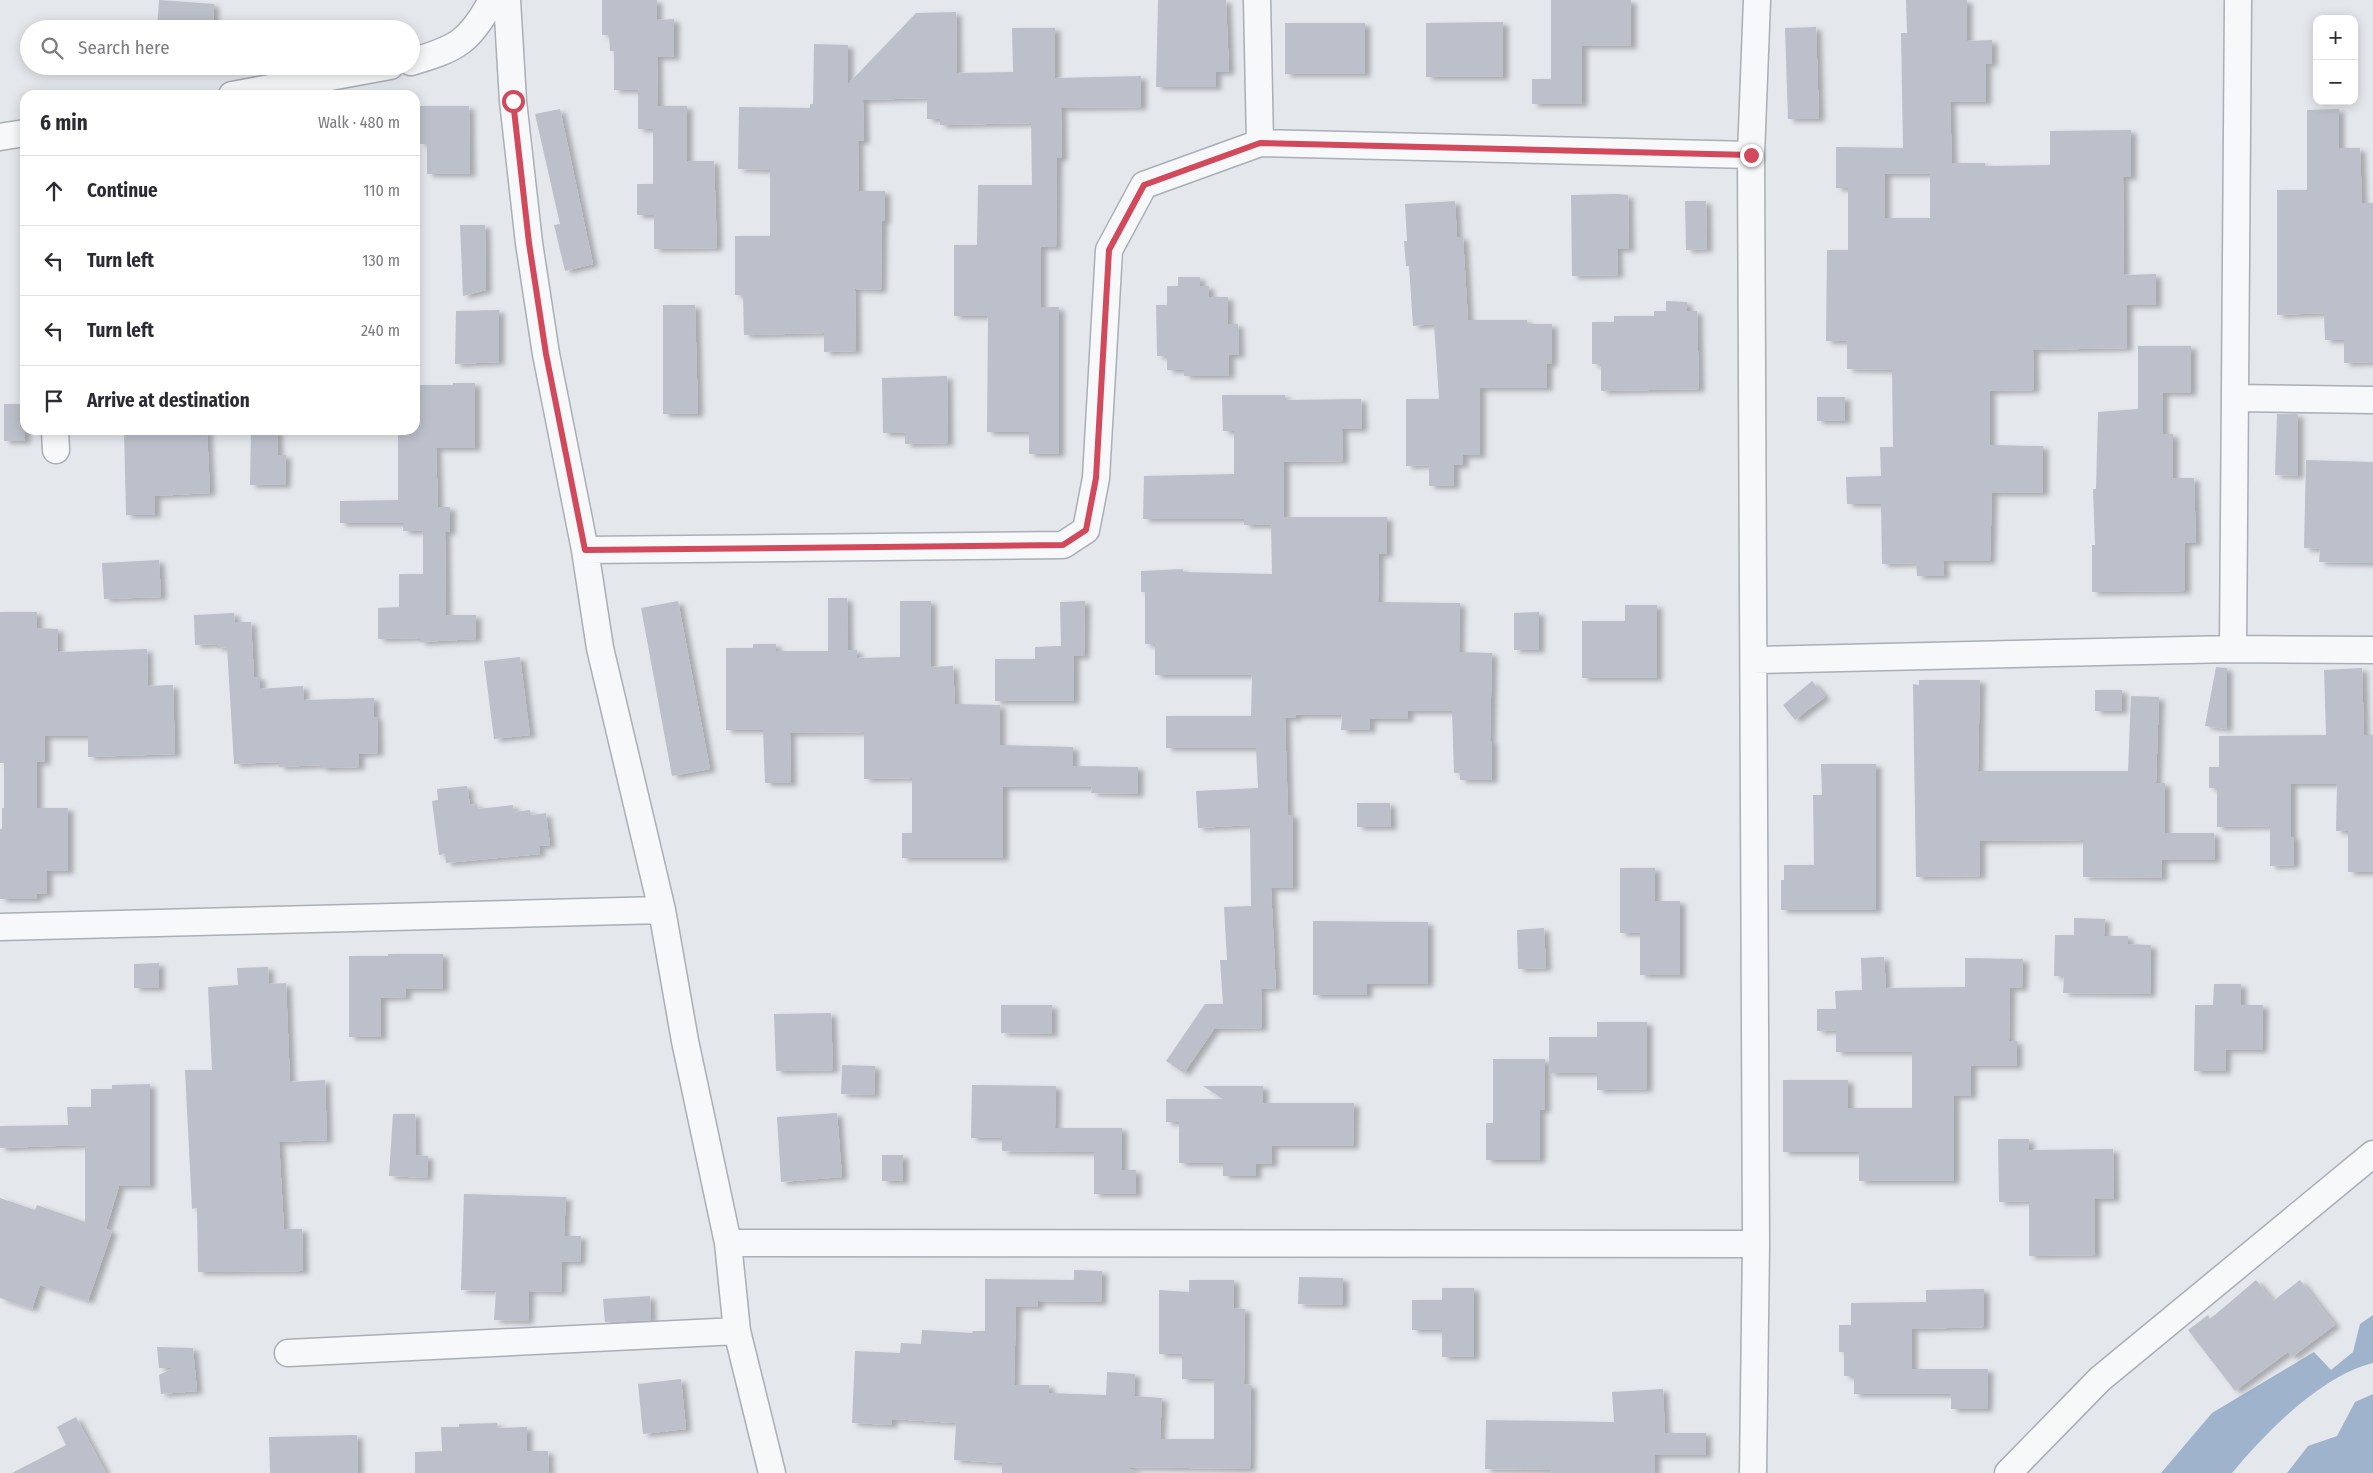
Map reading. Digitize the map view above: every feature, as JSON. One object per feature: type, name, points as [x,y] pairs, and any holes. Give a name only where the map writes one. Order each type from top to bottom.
[{"type":"street","points":[[420,59],[446,52],[466,39],[492,0]]},
{"type":"street","points":[[507,0],[513,101],[529,243],[546,354],[585,550],[600,648],[662,910],[685,1041],[728,1243],[737,1331],[772,1473]]},
{"type":"street","points":[[1257,0],[1260,143]]},
{"type":"street","points":[[1753,1473],[1756,1244],[1751,155],[1757,0]]},
{"type":"street","points":[[2233,649],[2238,0]]},
{"type":"street","points":[[259,90],[341,75]]},
{"type":"street","points":[[0,137],[20,133]]},
{"type":"street","points":[[585,550],[1063,545],[1086,530],[1096,478],[1109,250],[1144,185],[1260,143],[1751,155]]},
{"type":"street","points":[[2235,398],[2373,400]]},
{"type":"street","points":[[1754,660],[2233,649],[2373,650]]},
{"type":"street","points":[[0,927],[662,910]]},
{"type":"street","points":[[2008,1473],[2100,1379],[2373,1154]]},
{"type":"street","points":[[728,1243],[1756,1244]]},
{"type":"street","points":[[288,1353],[737,1331]]},
{"type":"water","points":[[2373,1315],[2373,1363],[2334,1380],[2315,1393],[2278,1424],[2232,1473],[2161,1473],[2212,1413],[2314,1352],[2331,1370],[2353,1352],[2360,1324]]},
{"type":"water","points":[[2373,1394],[2373,1473],[2287,1473],[2308,1446],[2337,1436],[2355,1402]]},
{"type":"building","points":[[159,0],[214,4],[213,20],[158,20]]},
{"type":"building","points":[[602,0],[657,0],[657,20],[674,19],[674,57],[657,57],[658,106],[687,106],[687,161],[714,161],[717,248],[654,249],[654,215],[637,215],[637,184],[653,184],[653,129],[638,129],[638,90],[614,90],[614,51],[610,51],[609,35],[602,35]]},
{"type":"building","points":[[1158,0],[1226,0],[1229,72],[1216,72],[1216,87],[1156,87]]},
{"type":"building","points":[[1551,0],[1631,0],[1631,46],[1582,46],[1582,104],[1532,104],[1532,79],[1551,79]]},
{"type":"building","points":[[1906,0],[1967,0],[1967,41],[1992,40],[1992,64],[1986,64],[1986,102],[1950,102],[1952,163],[1985,163],[1985,166],[2050,165],[2050,131],[2131,130],[2131,177],[2123,177],[2124,275],[2156,274],[2156,305],[2127,305],[2127,348],[2033,350],[2034,390],[1990,391],[1990,445],[2043,446],[2043,493],[1992,493],[1990,561],[1943,561],[1944,576],[1917,576],[1916,563],[1882,564],[1881,504],[1847,504],[1846,477],[1881,476],[1880,447],[1893,447],[1892,370],[1847,369],[1847,341],[1826,341],[1827,250],[1848,250],[1848,188],[1836,188],[1836,147],[1903,148],[1901,33],[1907,33]],"holes":[[[1885,174],[1930,174],[1930,218],[1885,218]]]},
{"type":"building","points":[[956,12],[957,73],[1013,72],[1012,28],[1055,28],[1055,78],[1141,76],[1141,107],[1061,108],[1062,158],[1057,158],[1056,247],[1041,247],[1041,307],[1059,307],[1059,454],[1029,454],[1029,432],[987,432],[988,316],[954,316],[954,245],[977,245],[978,185],[1032,185],[1031,123],[940,125],[940,119],[927,119],[927,98],[863,100],[864,141],[858,141],[859,191],[885,191],[885,221],[882,221],[881,290],[855,289],[856,351],[824,352],[824,333],[744,335],[743,295],[735,295],[735,236],[770,236],[770,170],[738,169],[739,107],[810,108],[810,104],[813,104],[814,44],[848,45],[848,84],[916,13]]},
{"type":"building","points":[[1503,22],[1503,77],[1426,77],[1426,23]]},
{"type":"building","points":[[1285,23],[1365,23],[1365,74],[1285,74]]},
{"type":"building","points":[[1816,27],[1819,119],[1788,119],[1785,28]]},
{"type":"building","points":[[420,106],[469,106],[470,174],[427,174],[427,144],[420,144]]},
{"type":"building","points":[[560,109],[593,264],[565,271],[554,225],[560,224],[535,114]]},
{"type":"building","points":[[2339,109],[2339,148],[2360,148],[2362,203],[2373,203],[2373,362],[2344,363],[2344,340],[2325,340],[2324,313],[2277,315],[2277,190],[2307,190],[2307,110]]},
{"type":"building","points":[[1571,195],[1628,195],[1629,249],[1617,249],[1618,275],[1572,276]]},
{"type":"building","points":[[1455,201],[1457,237],[1463,237],[1468,320],[1527,320],[1527,324],[1552,324],[1552,364],[1547,364],[1547,388],[1480,388],[1480,455],[1463,455],[1463,465],[1454,465],[1454,486],[1429,486],[1429,465],[1406,466],[1406,399],[1439,399],[1434,324],[1413,326],[1409,266],[1406,266],[1404,241],[1407,241],[1405,204]]},
{"type":"building","points":[[1685,201],[1706,201],[1707,249],[1686,250]]},
{"type":"building","points":[[460,225],[485,225],[486,290],[463,296]]},
{"type":"building","points":[[1178,277],[1200,277],[1200,286],[1209,286],[1209,297],[1228,297],[1228,324],[1238,324],[1239,355],[1229,355],[1229,376],[1184,376],[1184,370],[1167,370],[1167,356],[1157,356],[1156,305],[1167,305],[1167,286],[1178,286]]},
{"type":"building","points":[[1666,301],[1687,302],[1687,311],[1697,311],[1699,389],[1601,391],[1601,364],[1592,364],[1592,322],[1614,322],[1614,316],[1654,316],[1654,311],[1666,311]]},
{"type":"building","points":[[663,305],[695,305],[698,414],[663,414]]},
{"type":"building","points":[[499,310],[499,362],[455,364],[456,311]]},
{"type":"building","points":[[2138,346],[2191,346],[2191,393],[2163,393],[2163,434],[2173,434],[2173,478],[2194,478],[2196,543],[2185,543],[2185,591],[2092,592],[2092,545],[2095,545],[2093,489],[2096,489],[2098,412],[2138,409]]},
{"type":"building","points":[[947,376],[948,443],[905,444],[905,433],[883,433],[882,378]]},
{"type":"building","points":[[453,383],[475,383],[475,448],[436,448],[438,507],[450,507],[450,532],[445,532],[446,615],[476,615],[476,639],[420,642],[420,638],[378,639],[378,608],[399,607],[399,574],[423,574],[423,533],[422,531],[403,531],[403,523],[340,523],[340,501],[398,500],[398,435],[420,435],[420,385],[453,385]]},
{"type":"building","points":[[1222,395],[1285,395],[1285,400],[1361,399],[1362,429],[1342,429],[1343,461],[1284,462],[1284,517],[1387,517],[1387,554],[1379,554],[1378,602],[1460,603],[1459,652],[1492,653],[1490,741],[1492,741],[1492,780],[1460,780],[1460,773],[1454,773],[1452,711],[1408,711],[1408,719],[1370,719],[1370,730],[1341,730],[1342,715],[1296,715],[1296,718],[1285,718],[1288,815],[1293,815],[1293,888],[1271,888],[1276,988],[1261,989],[1262,1028],[1214,1029],[1184,1073],[1166,1061],[1205,1004],[1223,1004],[1220,960],[1227,960],[1224,907],[1251,906],[1250,825],[1198,828],[1196,791],[1258,788],[1256,748],[1166,748],[1166,716],[1251,716],[1252,675],[1155,675],[1155,644],[1145,644],[1145,592],[1141,592],[1141,571],[1183,569],[1183,572],[1272,574],[1271,525],[1244,525],[1244,519],[1143,519],[1144,476],[1234,474],[1234,431],[1223,431]]},
{"type":"building","points":[[1817,397],[1845,397],[1845,421],[1817,421]]},
{"type":"building","points":[[4,404],[20,404],[20,435],[25,435],[25,441],[4,441]]},
{"type":"building","points":[[2277,414],[2298,414],[2298,476],[2275,475]]},
{"type":"building","points":[[124,435],[207,435],[210,493],[155,496],[155,515],[126,515]]},
{"type":"building","points":[[251,435],[277,435],[278,455],[286,455],[285,485],[250,485]]},
{"type":"building","points":[[2306,460],[2373,462],[2373,563],[2319,562],[2320,549],[2304,548]]},
{"type":"building","points":[[159,560],[161,597],[104,599],[102,563]]},
{"type":"building","points":[[828,598],[847,598],[848,650],[857,650],[857,658],[900,657],[900,601],[931,601],[931,667],[953,666],[955,704],[1000,705],[1000,745],[1073,747],[1073,766],[1138,767],[1138,794],[1091,793],[1092,787],[1003,787],[1003,858],[902,858],[902,833],[912,833],[912,778],[864,779],[864,732],[790,733],[791,783],[765,783],[763,730],[726,730],[726,648],[753,648],[753,644],[776,644],[776,651],[828,651]]},
{"type":"building","points":[[678,601],[710,769],[672,776],[641,608]]},
{"type":"building","points":[[1085,601],[1084,656],[1074,656],[1074,701],[995,701],[995,659],[1035,659],[1035,647],[1061,646],[1060,602]]},
{"type":"building","points":[[1625,605],[1657,605],[1657,678],[1582,678],[1582,621],[1625,621]]},
{"type":"building","points":[[0,612],[37,612],[37,628],[58,629],[58,652],[147,649],[148,686],[173,685],[175,754],[88,757],[88,736],[45,736],[45,762],[37,762],[37,808],[68,808],[68,871],[47,871],[47,894],[37,894],[37,899],[0,899],[0,829],[2,829],[2,808],[4,808],[4,763],[0,763]]},
{"type":"building","points":[[1539,612],[1539,650],[1514,650],[1514,613]]},
{"type":"building","points":[[234,613],[235,622],[251,622],[254,677],[260,677],[260,689],[303,686],[304,700],[374,698],[374,717],[377,717],[378,753],[359,754],[359,767],[321,768],[321,765],[279,767],[279,762],[234,764],[227,647],[217,648],[217,644],[195,645],[194,615]]},
{"type":"building","points":[[520,657],[530,735],[494,739],[484,661]]},
{"type":"building","points":[[2216,667],[2227,668],[2227,729],[2205,726]]},
{"type":"building","points":[[2362,668],[2364,735],[2373,735],[2373,872],[2348,872],[2348,831],[2336,831],[2337,784],[2291,784],[2291,837],[2294,837],[2294,865],[2270,866],[2270,826],[2217,827],[2217,788],[2209,788],[2209,767],[2219,767],[2219,736],[2326,735],[2324,670]]},
{"type":"building","points":[[1919,680],[1980,680],[1978,771],[2128,771],[2131,696],[2159,697],[2156,783],[2165,783],[2165,833],[2214,833],[2215,860],[2162,860],[2162,878],[2083,877],[2083,840],[1980,841],[1980,876],[1916,877],[1913,684],[1919,685]]},
{"type":"building","points":[[1812,681],[1825,697],[1795,720],[1783,705]]},
{"type":"building","points":[[2095,690],[2122,690],[2122,711],[2095,711]]},
{"type":"building","points":[[1821,764],[1876,764],[1876,910],[1781,910],[1781,880],[1784,880],[1784,865],[1814,865],[1813,795],[1822,795]]},
{"type":"building","points":[[467,786],[470,805],[477,804],[478,809],[513,805],[514,812],[530,810],[531,815],[546,813],[550,845],[539,846],[540,854],[446,863],[445,854],[439,855],[432,801],[438,800],[437,789]]},
{"type":"building","points":[[1357,803],[1390,803],[1391,827],[1357,827]]},
{"type":"building","points":[[1620,868],[1655,868],[1655,901],[1680,901],[1680,975],[1640,975],[1640,933],[1620,933]]},
{"type":"building","points":[[2074,918],[2105,919],[2104,936],[2128,936],[2128,944],[2151,945],[2150,994],[2063,993],[2064,976],[2054,976],[2055,935],[2074,935]]},
{"type":"building","points":[[1313,921],[1428,922],[1428,984],[1367,984],[1367,995],[1313,995]]},
{"type":"building","points":[[1544,928],[1546,968],[1518,969],[1517,930]]},
{"type":"building","points":[[388,954],[443,954],[443,989],[406,989],[406,997],[381,998],[381,1037],[349,1037],[349,956],[388,956]]},
{"type":"building","points":[[1884,957],[1886,988],[1965,987],[1965,958],[2023,959],[2022,988],[2010,988],[2009,1041],[2017,1041],[2017,1066],[1971,1066],[1971,1096],[1954,1096],[1954,1181],[1859,1181],[1859,1152],[1783,1152],[1783,1080],[1848,1080],[1848,1108],[1912,1108],[1912,1052],[1836,1052],[1836,1030],[1817,1031],[1817,1009],[1836,1009],[1835,991],[1862,990],[1861,958]]},
{"type":"building","points":[[159,963],[159,988],[134,988],[134,964]]},
{"type":"building","points":[[268,967],[269,984],[286,983],[290,1082],[325,1080],[327,1140],[279,1142],[284,1229],[302,1229],[303,1271],[198,1272],[197,1208],[192,1209],[185,1070],[212,1070],[208,987],[238,985],[237,968]]},
{"type":"building","points":[[2214,984],[2241,984],[2241,1005],[2263,1005],[2262,1050],[2226,1050],[2225,1071],[2194,1071],[2195,1005],[2213,1005]]},
{"type":"building","points":[[1001,1005],[1052,1005],[1052,1034],[1001,1033]]},
{"type":"building","points":[[831,1013],[833,1070],[776,1071],[774,1014]]},
{"type":"building","points":[[1597,1022],[1647,1022],[1647,1089],[1597,1090],[1597,1073],[1549,1073],[1549,1037],[1597,1037]]},
{"type":"building","points":[[1493,1059],[1545,1059],[1545,1110],[1540,1110],[1540,1160],[1486,1160],[1486,1123],[1493,1123]]},
{"type":"building","points":[[842,1065],[875,1066],[874,1095],[841,1094]]},
{"type":"building","points":[[150,1084],[150,1186],[119,1186],[106,1229],[112,1231],[88,1301],[40,1285],[32,1309],[0,1298],[0,1198],[35,1210],[37,1205],[85,1222],[85,1145],[0,1148],[0,1126],[68,1125],[67,1107],[91,1107],[91,1089],[112,1089],[112,1085]]},
{"type":"building","points":[[972,1085],[1056,1086],[1055,1128],[1122,1128],[1122,1170],[1136,1170],[1136,1194],[1094,1194],[1094,1152],[1002,1151],[1002,1138],[971,1138]]},
{"type":"building","points":[[1203,1086],[1263,1086],[1263,1103],[1354,1103],[1353,1146],[1272,1146],[1272,1164],[1256,1164],[1256,1176],[1223,1176],[1223,1163],[1179,1163],[1179,1122],[1166,1122],[1166,1099],[1223,1099]]},
{"type":"building","points":[[837,1113],[842,1177],[781,1182],[777,1117]]},
{"type":"building","points":[[393,1114],[415,1114],[416,1155],[428,1156],[427,1178],[389,1176]]},
{"type":"building","points":[[1998,1139],[2029,1139],[2029,1150],[2113,1149],[2114,1199],[2095,1199],[2095,1255],[2029,1256],[2029,1201],[1999,1202]]},
{"type":"building","points":[[882,1155],[903,1155],[903,1181],[882,1181]]},
{"type":"building","points":[[464,1194],[566,1197],[564,1236],[581,1236],[580,1262],[562,1262],[561,1292],[529,1291],[528,1321],[494,1320],[496,1291],[461,1290]]},
{"type":"building","points":[[1074,1270],[1102,1271],[1101,1302],[1038,1301],[1038,1307],[1016,1307],[1014,1385],[1049,1385],[1049,1393],[1106,1395],[1107,1372],[1135,1374],[1134,1396],[1162,1398],[1160,1439],[1214,1439],[1214,1379],[1182,1379],[1182,1354],[1159,1354],[1159,1290],[1189,1292],[1189,1280],[1234,1280],[1234,1308],[1245,1309],[1244,1384],[1251,1385],[1250,1469],[1126,1467],[1139,1473],[1002,1473],[1002,1463],[954,1460],[956,1423],[892,1419],[892,1425],[852,1423],[855,1351],[900,1353],[901,1343],[921,1344],[922,1330],[972,1333],[973,1331],[985,1331],[985,1279],[1074,1280]]},
{"type":"building","points":[[1299,1277],[1343,1278],[1343,1305],[1298,1304]]},
{"type":"building","points":[[2256,1280],[2273,1301],[2300,1280],[2335,1325],[2292,1357],[2288,1352],[2235,1391],[2188,1330],[2208,1315],[2210,1319]]},
{"type":"building","points":[[1442,1288],[1474,1288],[1474,1357],[1442,1357],[1442,1330],[1412,1330],[1412,1300],[1442,1300]]},
{"type":"building","points":[[1984,1289],[1984,1327],[1912,1329],[1912,1369],[1988,1369],[1987,1409],[1951,1409],[1951,1394],[1854,1394],[1854,1376],[1844,1376],[1844,1352],[1839,1352],[1839,1325],[1851,1325],[1851,1303],[1926,1302],[1926,1290]]},
{"type":"building","points":[[650,1296],[651,1320],[605,1322],[603,1299]]},
{"type":"building","points":[[157,1347],[193,1348],[197,1391],[161,1394],[159,1375],[173,1368],[159,1368]]},
{"type":"building","points":[[681,1379],[686,1429],[643,1434],[638,1384]]},
{"type":"building","points":[[1663,1389],[1665,1433],[1706,1433],[1706,1455],[1655,1455],[1655,1473],[1550,1473],[1550,1470],[1485,1469],[1486,1420],[1614,1422],[1612,1392]]},
{"type":"building","points":[[76,1417],[106,1473],[12,1473],[66,1445],[57,1427]]},
{"type":"building","points":[[497,1423],[497,1428],[527,1427],[527,1451],[548,1451],[549,1473],[415,1473],[415,1452],[442,1451],[441,1427],[459,1427],[459,1424]]},
{"type":"building","points":[[357,1435],[358,1473],[270,1473],[269,1437]]},
{"type":"route","points":[[513,101],[529,243],[546,354],[585,550],[1063,545],[1086,530],[1096,478],[1109,250],[1144,185],[1260,143],[1751,155]]}]
